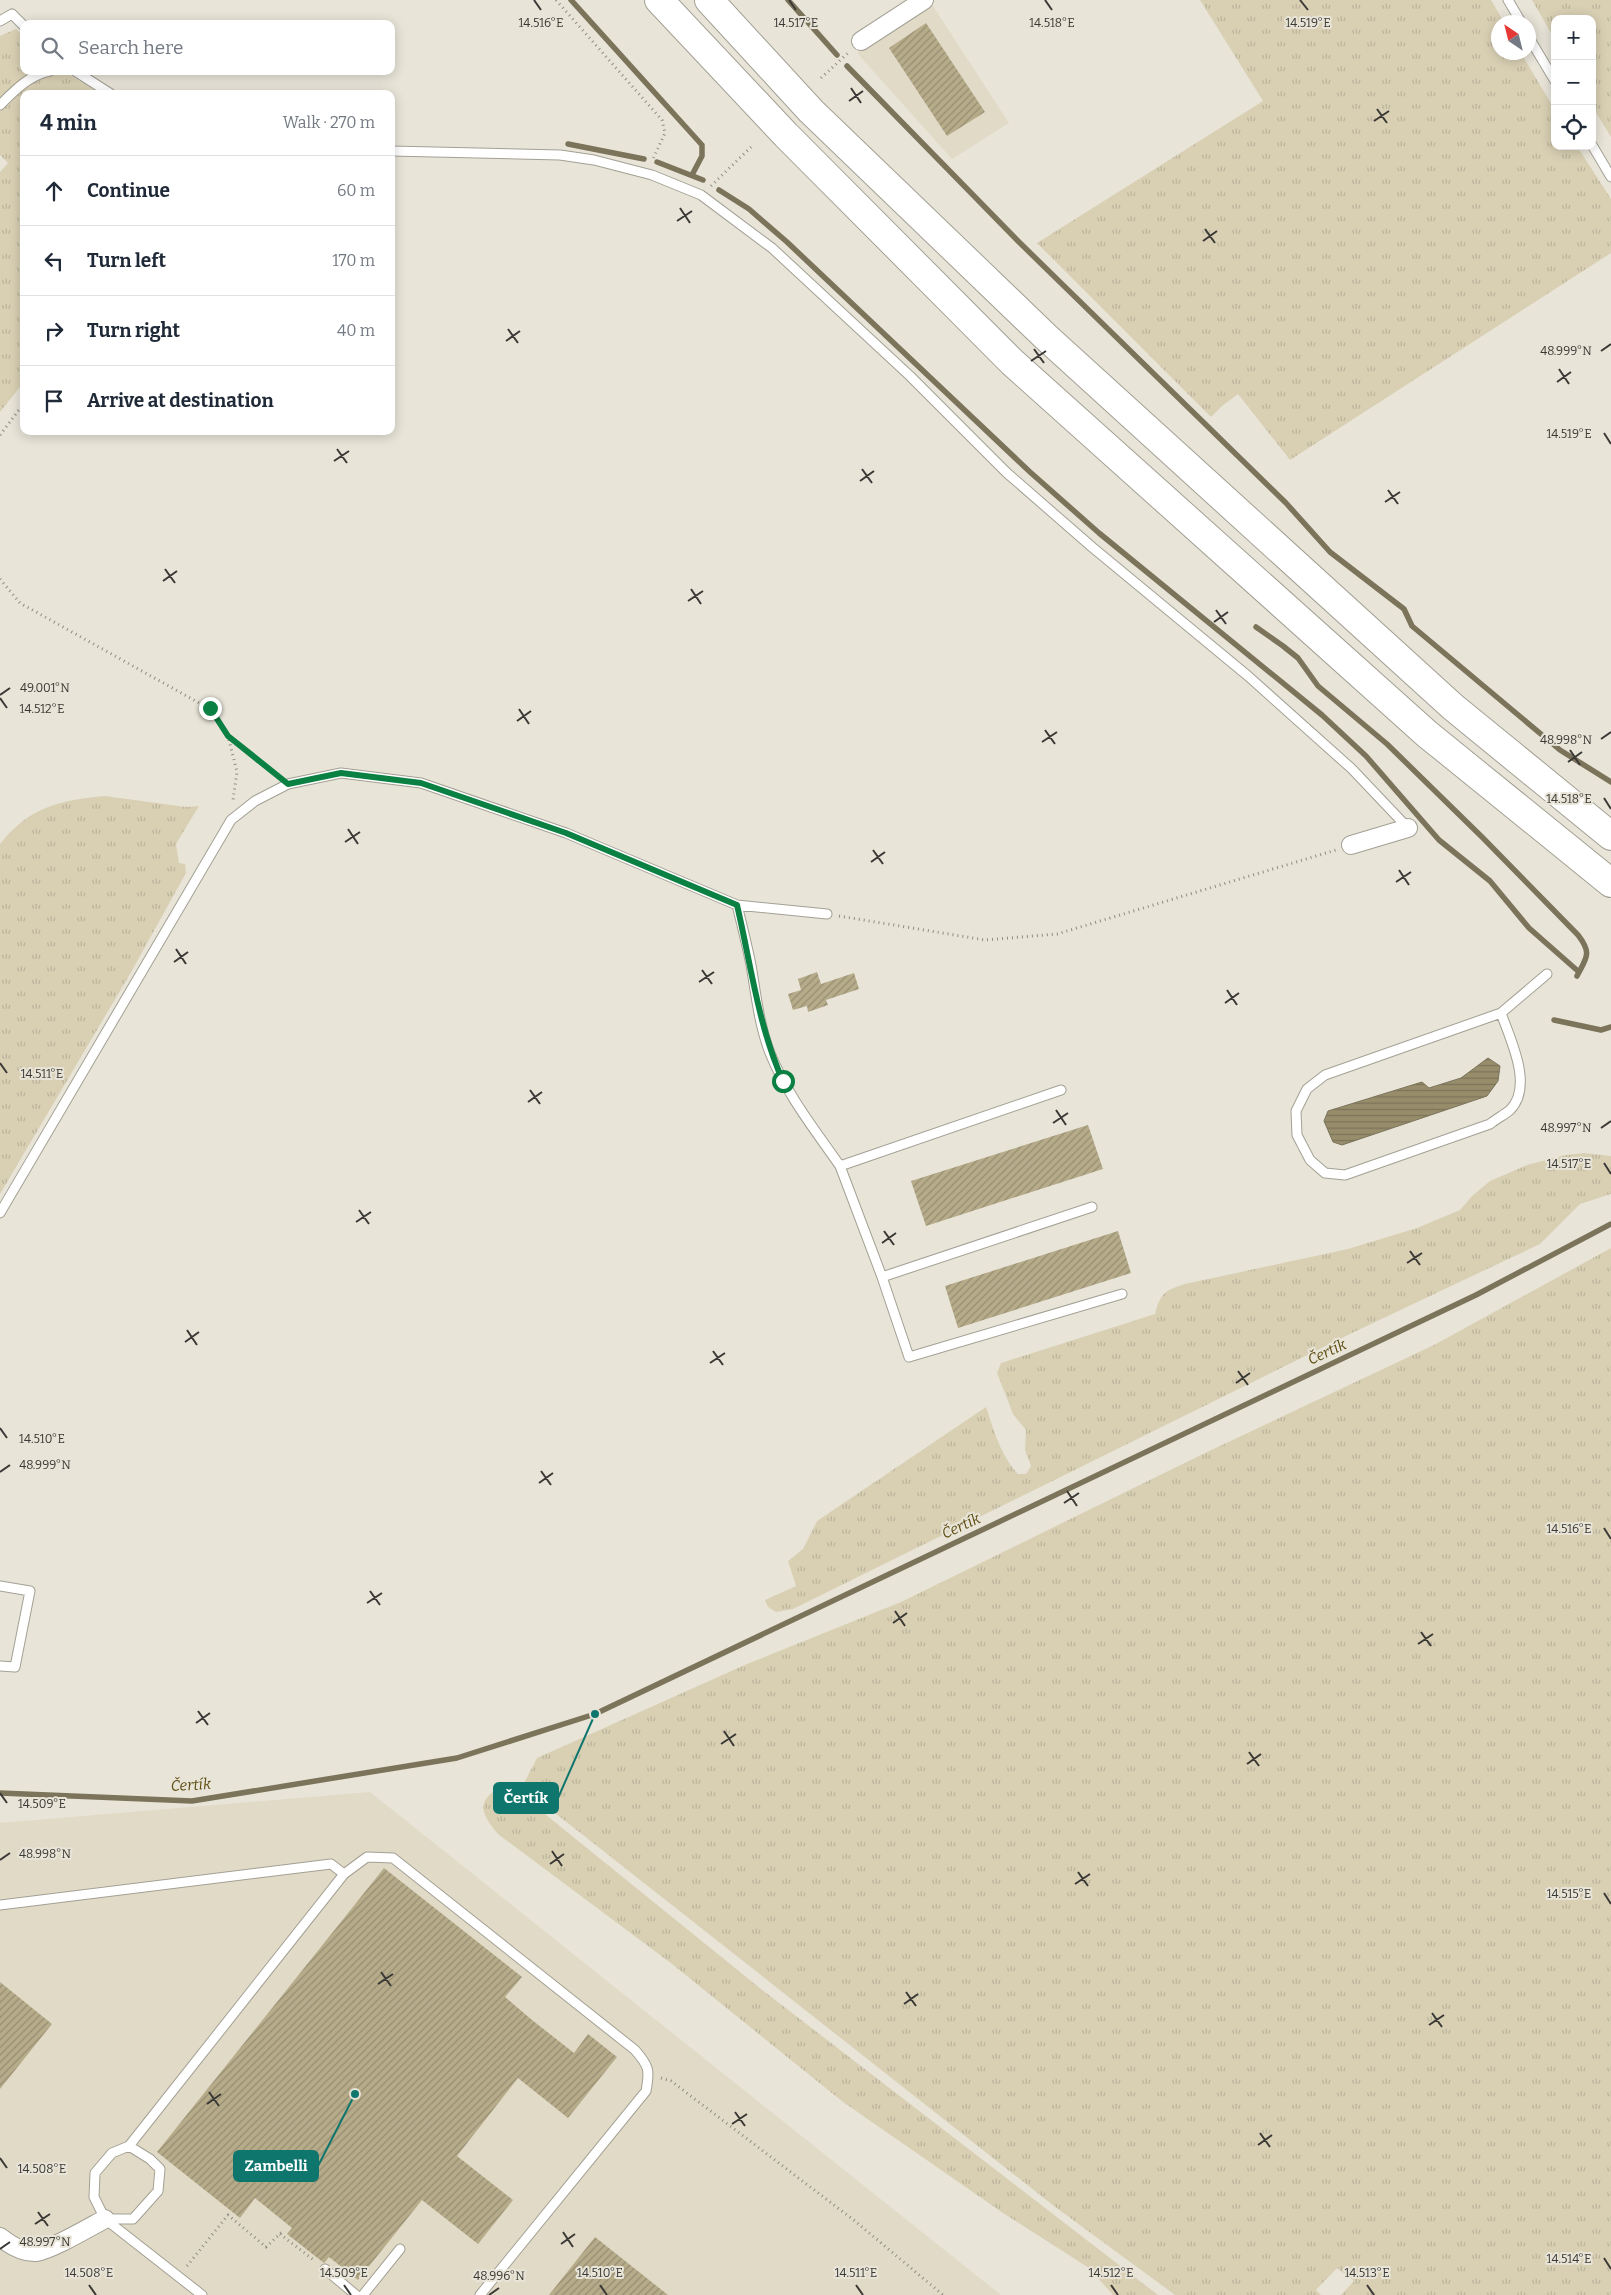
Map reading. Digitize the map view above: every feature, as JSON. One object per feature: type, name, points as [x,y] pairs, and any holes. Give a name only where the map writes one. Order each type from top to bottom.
[{"type":"highway","points":[[659,0],[786,135],[1012,362],[1427,734],[1611,883]]},
{"type":"highway","points":[[709,0],[811,111],[1046,337],[1453,707],[1611,836]]},
{"type":"street","points":[[861,41],[924,0]]},
{"type":"street","points":[[1351,845],[1408,828]]},
{"type":"street","points":[[0,2237],[14,2248],[36,2252],[105,2219]]},
{"type":"lane","points":[[1508,0],[1517,15]]},
{"type":"lane","points":[[0,21],[12,14],[20,22]]},
{"type":"lane","points":[[1536,49],[1551,74]]},
{"type":"lane","points":[[0,105],[20,85],[38,75]]},
{"type":"lane","points":[[81,75],[105,90]]},
{"type":"lane","points":[[1594,150],[1611,177]]},
{"type":"lane","points":[[395,151],[560,155],[594,160],[647,173],[701,195],[772,248],[910,376],[1007,473],[1092,548],[1248,676],[1352,769],[1408,828]]},
{"type":"lane","points":[[0,1212],[230,820],[255,801],[288,784],[341,773],[421,783],[566,833],[737,905],[827,914]]},
{"type":"lane","points":[[737,905],[760,1018],[770,1052],[787,1088],[840,1166],[882,1277],[909,1357],[1122,1294]]},
{"type":"lane","points":[[1501,1013],[1519,1072],[1521,1087],[1511,1109],[1490,1124],[1345,1175],[1325,1173],[1310,1160],[1297,1135],[1296,1111],[1306,1089],[1324,1076],[1501,1013],[1547,974]]},
{"type":"lane","points":[[840,1166],[1061,1090]]},
{"type":"lane","points":[[882,1277],[1092,1207]]},
{"type":"lane","points":[[0,1586],[30,1591],[15,1667],[0,1666]]},
{"type":"lane","points":[[202,2295],[105,2219],[94,2197],[95,2173],[112,2153],[129,2146],[344,1874],[367,1857],[393,1858],[635,2050],[646,2063],[649,2075],[646,2092],[480,2295]]},
{"type":"lane","points":[[0,1905],[331,1864],[344,1874]]},
{"type":"lane","points":[[105,2219],[133,2218],[158,2191],[160,2169],[150,2159],[129,2146]]},
{"type":"lane","points":[[363,2295],[400,2249]]},
{"type":"lane","points":[[325,2269],[356,2295]]},
{"type":"path","points":[[556,0],[662,120],[665,133],[647,173]]},
{"type":"path","points":[[821,78],[861,41]]},
{"type":"path","points":[[701,195],[751,147]]},
{"type":"path","points":[[0,435],[20,408]]},
{"type":"path","points":[[0,579],[20,604],[210,708],[228,736],[288,784]]},
{"type":"path","points":[[228,736],[237,772],[230,820]]},
{"type":"path","points":[[827,914],[985,940],[1057,934],[1351,845]]},
{"type":"path","points":[[649,2075],[671,2081],[856,2221],[942,2295]]},
{"type":"path","points":[[178,2276],[228,2216],[266,2247],[282,2232],[325,2269]]},
{"type":"shaded area","points":[[933,6],[1009,123],[952,159],[857,53]]},
{"type":"shaded area","points":[[1488,1058],[1500,1066],[1498,1081],[1487,1096],[1342,1145],[1333,1142],[1324,1121],[1328,1111],[1422,1082],[1429,1088],[1461,1078]]},
{"type":"shaded area","points":[[370,1792],[1001,2295],[0,2295],[0,1823]]},
{"type":"green space","points":[[1200,0],[1491,0],[1500,15],[1491,15],[1491,60],[1525,60],[1551,103],[1551,150],[1580,150],[1611,199],[1611,253],[1290,460],[1238,394],[1211,417],[1037,243],[1263,101]]},
{"type":"green space","points":[[1532,0],[1611,0],[1611,137],[1596,113],[1596,15],[1551,15],[1551,33]]},
{"type":"green space","points":[[16,29],[20,33],[20,75],[70,75],[94,90],[20,90],[20,387],[0,412],[0,172],[8,163],[0,155],[0,36]]},
{"type":"green space","points":[[105,796],[186,807],[199,806],[176,844],[179,863],[185,864],[186,873],[130,974],[0,1194],[0,844],[22,821],[46,808],[74,800]]},
{"type":"green space","points":[[1584,1153],[1611,1156],[1611,1194],[1580,1204],[1540,1244],[1352,1333],[793,1609],[776,1612],[768,1607],[765,1600],[796,1586],[788,1561],[803,1549],[817,1521],[986,1407],[1007,1459],[1018,1474],[1026,1474],[1031,1466],[1025,1450],[1026,1430],[1013,1414],[997,1373],[1001,1363],[1155,1314],[1161,1297],[1178,1286],[1348,1249],[1417,1228],[1460,1210],[1472,1196],[1490,1181],[1527,1165],[1566,1155]]},
{"type":"green space","points":[[1611,1248],[1611,2295],[1341,2295],[1354,2281],[1337,2268],[1316,2290],[1321,2295],[1175,2295],[1054,2206],[522,1787],[537,1758],[747,1664],[901,1602],[1205,1453],[1434,1345]]},
{"type":"green space","points":[[499,1788],[519,1793],[761,1989],[1158,2295],[1113,2295],[1089,2268],[1003,2213],[843,2102],[672,1964],[498,1834],[485,1815],[484,1804],[486,1798]]},
{"type":"building","points":[[926,23],[985,112],[947,136],[889,48]]},
{"type":"building","points":[[817,972],[821,984],[854,973],[859,989],[826,1000],[828,1005],[808,1012],[807,1006],[793,1010],[788,994],[801,990],[798,979]]},
{"type":"building","points":[[1088,1125],[1103,1169],[926,1226],[911,1181]]},
{"type":"building","points":[[1118,1231],[1131,1273],[958,1328],[945,1286]]},
{"type":"building","points":[[384,1868],[522,1977],[505,1997],[532,2020],[574,2053],[588,2034],[617,2057],[568,2118],[518,2078],[457,2156],[513,2200],[478,2244],[422,2200],[358,2280],[329,2257],[324,2263],[287,2234],[292,2228],[255,2198],[240,2218],[157,2152]]},
{"type":"building","points":[[0,1982],[52,2024],[0,2089]]},
{"type":"building","points":[[595,2237],[668,2295],[549,2295]]},
{"type":"waterway","points":[[571,0],[702,145],[702,156],[692,175]]},
{"type":"waterway","points":[[788,0],[837,55]]},
{"type":"waterway","points":[[847,66],[1019,242],[1286,503],[1330,552],[1404,609],[1412,626],[1560,750],[1611,782]]},
{"type":"waterway","points":[[568,144],[644,159]]},
{"type":"waterway","points":[[657,162],[703,180]]},
{"type":"waterway","points":[[719,190],[749,209],[787,242],[1030,472],[1099,533],[1322,715],[1366,756],[1439,840],[1490,881],[1529,928],[1579,972]]},
{"type":"waterway","points":[[1256,627],[1298,658],[1318,686],[1387,744],[1578,935],[1585,946],[1586,955],[1577,976]]},
{"type":"waterway","points":[[1554,1020],[1601,1030],[1611,1027]]},
{"type":"waterway","name":"Čertík","points":[[0,1793],[192,1801],[457,1758],[595,1714],[1476,1295],[1611,1224]]},
{"type":"place","name":"Čertík","points":[[595,1714]]},
{"type":"place","name":"Zambelli","points":[[355,2094]]},
{"type":"route","points":[[210,708],[228,736],[288,784],[341,773],[421,783],[566,833],[657,873],[737,905],[760,1018],[770,1052],[783,1081]]}]
